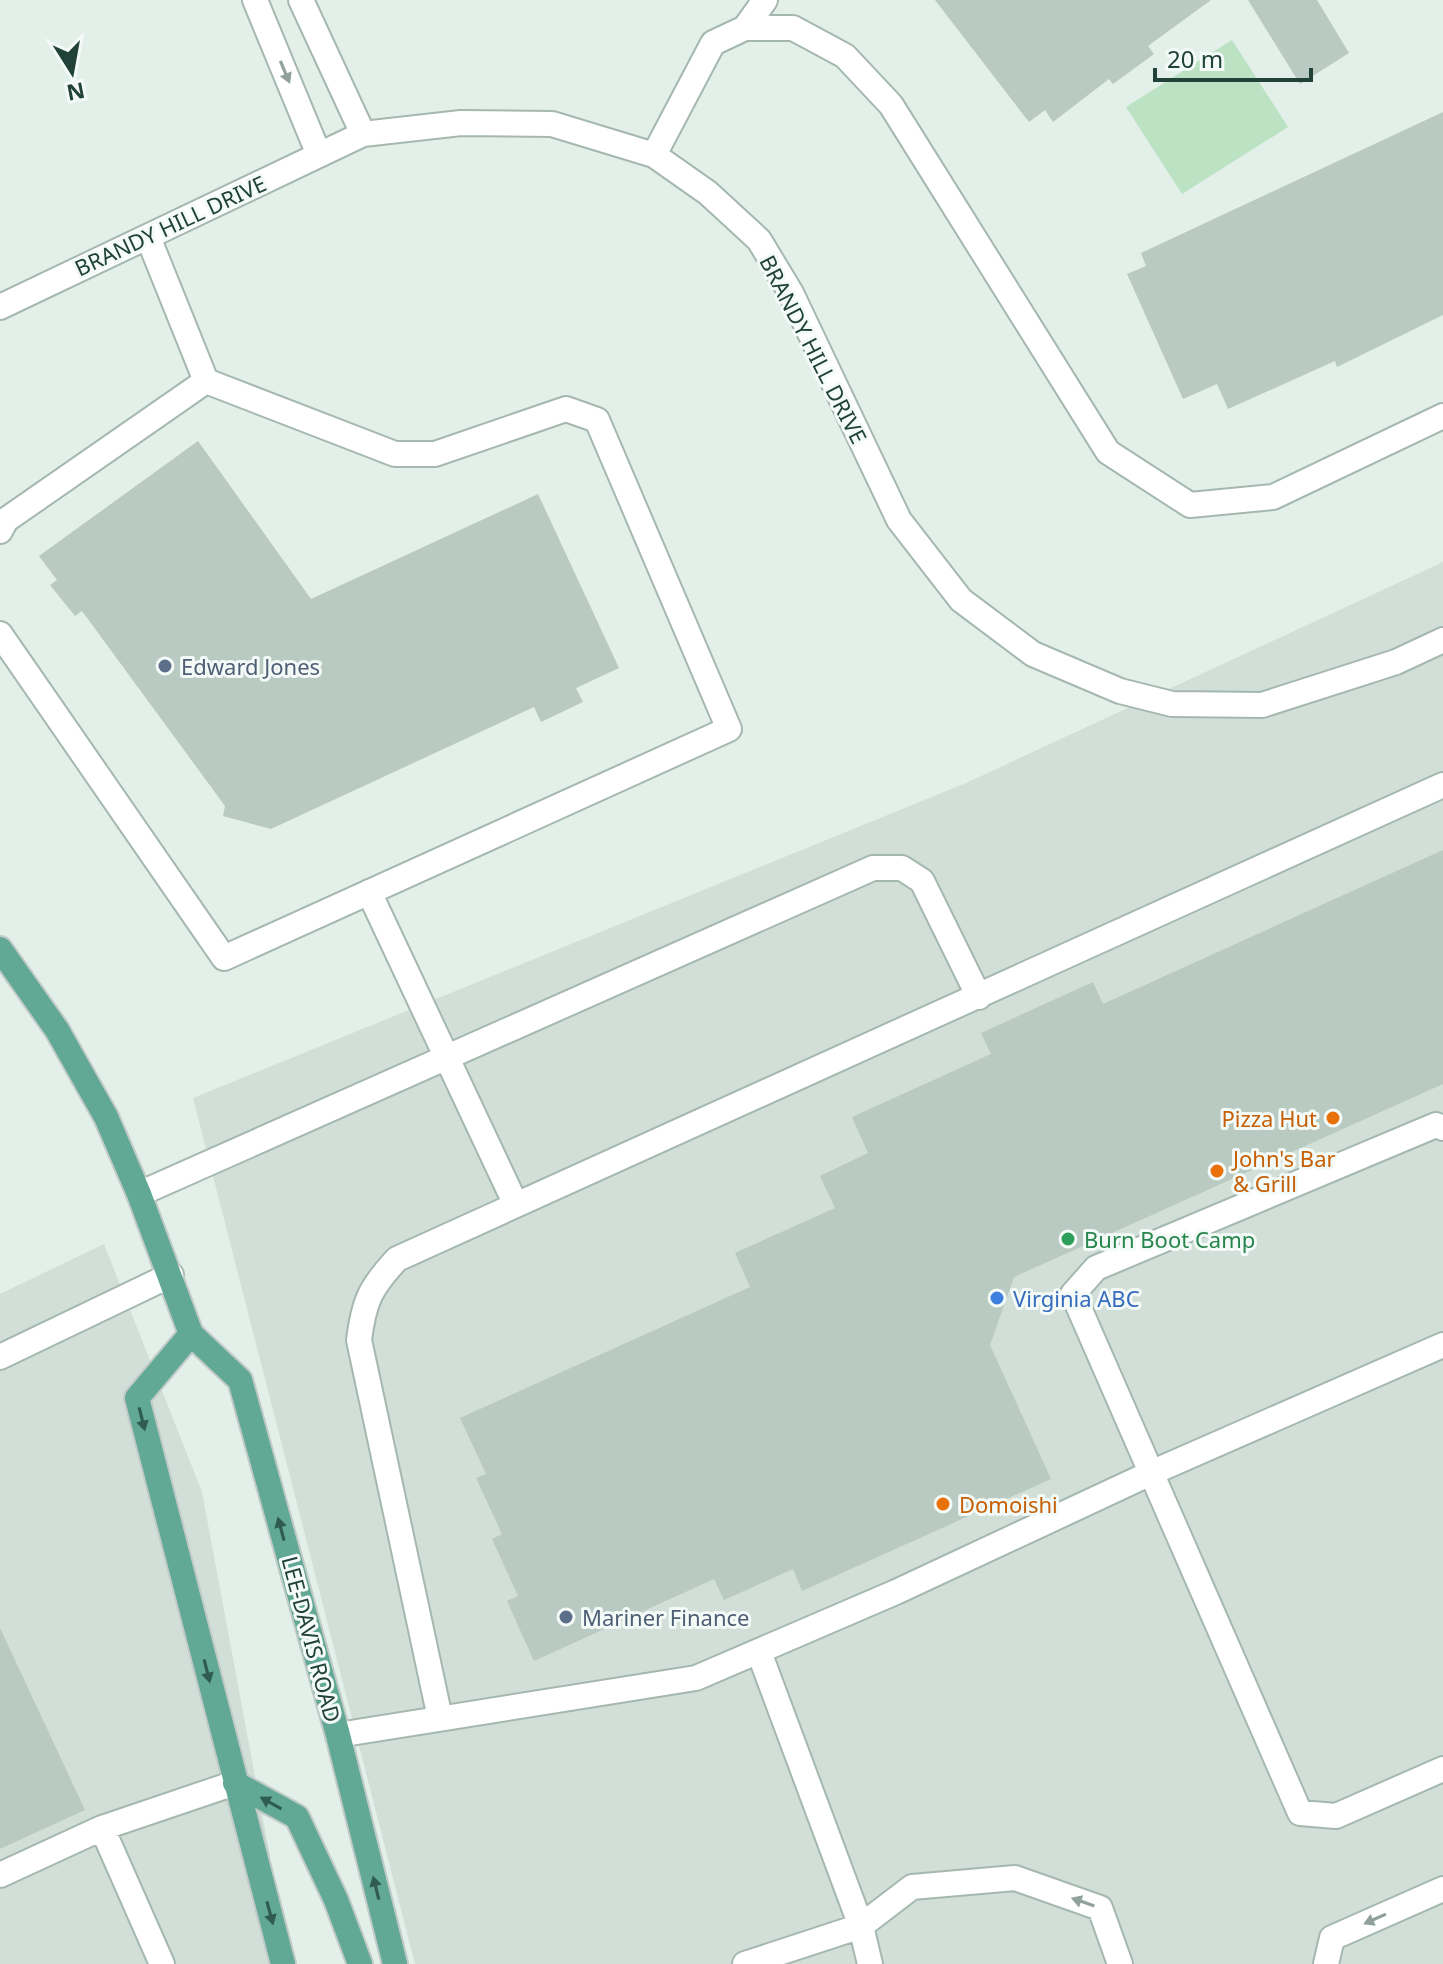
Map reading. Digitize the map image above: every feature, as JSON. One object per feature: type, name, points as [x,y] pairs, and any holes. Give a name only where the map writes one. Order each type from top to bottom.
[{"type":"main road","name":"LEE-DAVIS ROAD","points":[[0,949],[57,1030],[106,1117],[171,1275],[191,1334],[240,1380],[338,1735],[395,1964]]},
{"type":"main road","points":[[191,1334],[137,1398],[283,1964]]},
{"type":"main road","points":[[235,1783],[297,1817],[336,1900],[360,1964]]},
{"type":"street","points":[[255,0],[319,155]]},
{"type":"street","points":[[301,0],[363,134]]},
{"type":"street","points":[[745,28],[765,0]]},
{"type":"street","points":[[654,155],[713,43],[745,28],[793,28],[845,56],[891,105],[1108,452],[1190,505],[1273,497],[1443,416]]},
{"type":"street","name":"BRANDY HILL DRIVE","points":[[0,307],[363,134],[461,123],[552,124],[654,155],[708,193],[759,240],[791,293],[899,520],[961,600],[1033,654],[1120,691],[1172,704],[1262,705],[1396,662],[1443,640]]},
{"type":"street","points":[[0,634],[224,958],[729,729],[597,420],[566,409],[435,454],[395,454],[206,381],[148,237]]},
{"type":"street","points":[[0,531],[6,520],[206,381]]},
{"type":"street","points":[[440,1718],[359,1340],[363,1307],[374,1283],[397,1259],[1443,785]]},
{"type":"street","points":[[139,1194],[873,868],[902,868],[922,881],[979,997]]},
{"type":"street","points":[[369,892],[516,1205]]},
{"type":"street","points":[[1443,1128],[1436,1125],[1096,1268],[1073,1294],[1300,1813],[1336,1816],[1443,1769]]},
{"type":"street","points":[[0,1357],[171,1275]]},
{"type":"street","points":[[338,1735],[696,1678],[1028,1533],[1151,1473],[1443,1345]]},
{"type":"street","points":[[759,1652],[861,1926],[870,1964]]},
{"type":"street","points":[[0,1875],[102,1828],[235,1783]]},
{"type":"street","points":[[102,1828],[162,1964]]},
{"type":"street","points":[[745,1964],[861,1926],[912,1887],[1015,1878],[1100,1908],[1120,1964]]},
{"type":"street","points":[[1326,1964],[1332,1938],[1443,1889]]},
{"type":"shaded area","points":[[1443,562],[1443,1964],[415,1964],[193,1098],[966,783]]},
{"type":"shaded area","points":[[104,1244],[202,1492],[290,1964],[0,1964],[0,1294]]},
{"type":"green space","points":[[1232,40],[1288,127],[1182,194],[1126,107]]},
{"type":"building","points":[[935,0],[1211,0],[1148,46],[1154,54],[1113,84],[1109,79],[1053,122],[1045,110],[1029,122]]},
{"type":"building","points":[[1248,0],[1317,0],[1349,53],[1300,84]]},
{"type":"building","points":[[1443,112],[1443,315],[1337,367],[1335,361],[1228,409],[1217,384],[1183,399],[1127,274],[1146,266],[1141,253]]},
{"type":"building","points":[[198,441],[311,599],[538,494],[619,668],[576,688],[583,702],[541,722],[534,707],[271,829],[223,816],[225,806],[82,611],[75,616],[50,585],[57,580],[39,556]]},
{"type":"building","points":[[1443,850],[1443,1084],[1014,1277],[990,1345],[1051,1479],[802,1591],[793,1569],[724,1600],[714,1579],[534,1661],[507,1601],[518,1596],[492,1539],[502,1534],[476,1478],[486,1474],[460,1418],[750,1287],[735,1253],[835,1208],[820,1176],[868,1153],[852,1117],[991,1054],[981,1033],[1093,982],[1103,1004]]},
{"type":"building","points":[[0,1628],[85,1810],[0,1849]]},
{"type":"place","name":"Edward Jones","points":[[165,666]]},
{"type":"place","name":"Pizza Hut","points":[[1333,1118]]},
{"type":"place","name":"John's Bar & Grill","points":[[1217,1171]]},
{"type":"place","name":"Burn Boot Camp","points":[[1068,1239]]},
{"type":"place","name":"Virginia ABC","points":[[997,1298]]},
{"type":"place","name":"Domoishi","points":[[943,1504]]},
{"type":"place","name":"Mariner Finance","points":[[566,1617]]}]
